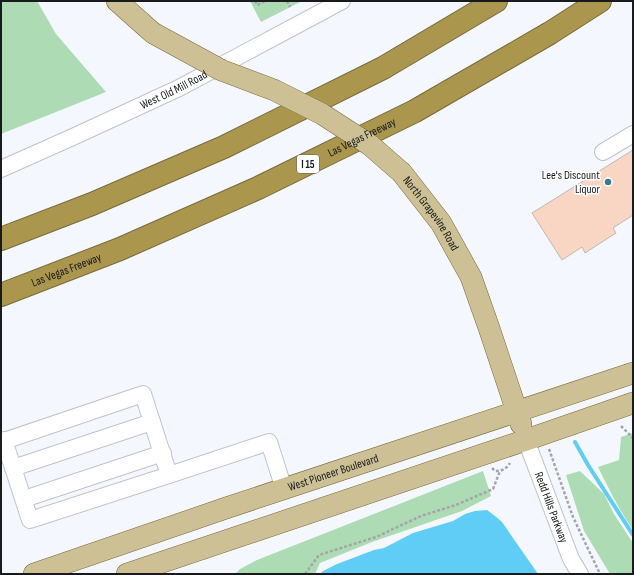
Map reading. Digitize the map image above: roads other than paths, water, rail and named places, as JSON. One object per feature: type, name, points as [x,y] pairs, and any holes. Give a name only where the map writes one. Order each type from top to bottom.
[{"type":"highway","points":[[1,238],[92,204],[224,147],[383,68],[496,1]]},
{"type":"highway","name":"Las Vegas Freeway","points":[[1,295],[120,249],[258,188],[408,115],[550,33],[600,1]]},
{"type":"main road","name":"North Grapevine Road","points":[[117,1],[153,33],[221,70],[274,90],[322,114],[370,145],[402,173],[441,223],[471,277],[526,440]]},
{"type":"main road","name":"West Pioneer Boulevard","points":[[34,574],[633,373]]},
{"type":"main road","points":[[127,574],[633,403]]},
{"type":"street","name":"West Old Mill Road","points":[[1,169],[179,88],[342,1]]},
{"type":"street","points":[[603,152],[633,134]]},
{"type":"street","points":[[169,474],[143,394],[3,441],[30,520],[269,442],[284,489]]},
{"type":"street","points":[[13,468],[152,422]]},
{"type":"street","name":"Redd Hills Parkway","points":[[526,440],[571,559],[580,574]]},
{"type":"street","points":[[24,499],[163,453]]},
{"type":"water","points":[[487,510],[502,522],[538,574],[320,574],[337,564],[374,550],[384,548],[413,533],[453,521],[465,514]]},
{"type":"waterway","points":[[575,442],[633,535]]},
{"type":"place","name":"Lee's Discount Liquor","points":[[608,182]]}]
